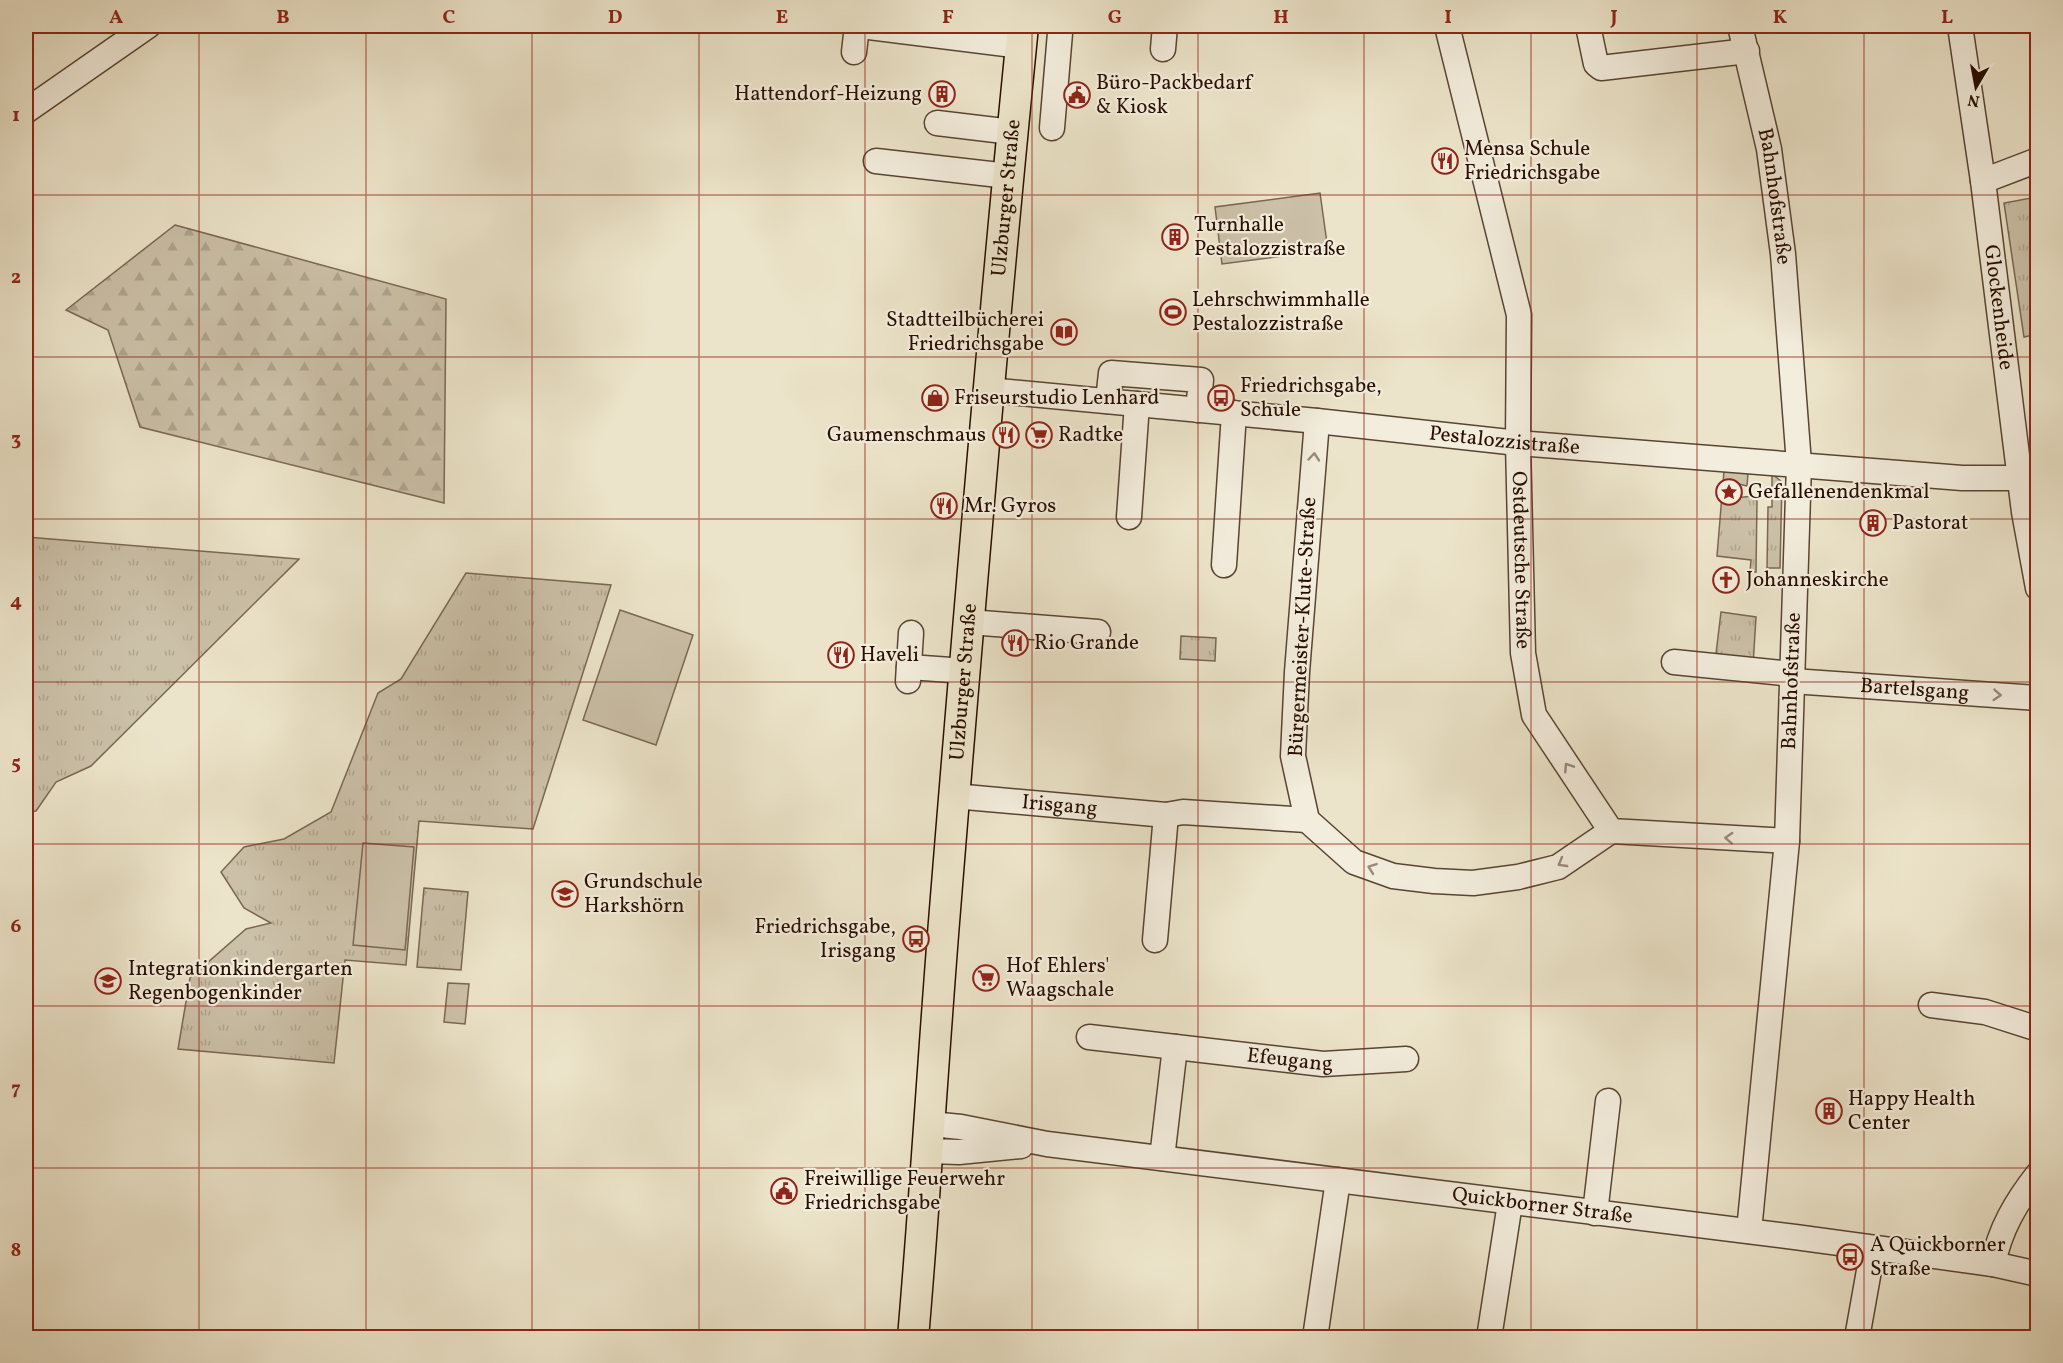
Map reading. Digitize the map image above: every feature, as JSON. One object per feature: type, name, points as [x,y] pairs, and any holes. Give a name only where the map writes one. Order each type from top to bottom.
[{"type":"main road","name":"Ulzburger Straße","points":[[913,1338],[954,796],[988,390],[1022,36]]},
{"type":"street","points":[[26,111],[148,26]]},
{"type":"street","points":[[854,52],[857,26]]},
{"type":"street","points":[[861,26],[1022,36]]},
{"type":"street","points":[[1163,49],[1165,26]]},
{"type":"street","name":"Ostdeutsche Straße","points":[[1447,26],[1520,315],[1518,443],[1523,653],[1534,715],[1611,831]]},
{"type":"street","points":[[1588,26],[1596,64],[1601,68],[1747,51]]},
{"type":"street","name":"Bahnhofstraße","points":[[1740,26],[1768,149],[1783,254],[1799,464],[1787,841],[1749,1231]]},
{"type":"street","name":"Glockenheide","points":[[1960,26],[1983,181],[2024,512],[2037,588]]},
{"type":"street","points":[[1015,101],[1052,117],[1060,33]]},
{"type":"street","points":[[937,123],[1012,132]]},
{"type":"street","points":[[1983,181],[2037,160]]},
{"type":"street","points":[[876,161],[1008,176]]},
{"type":"street","points":[[1108,401],[1111,373],[1201,380],[1198,410]]},
{"type":"street","name":"Pestalozzistraße","points":[[988,390],[1317,421],[1518,443],[1962,478],[2021,478]]},
{"type":"street","points":[[1129,517],[1137,404]]},
{"type":"street","points":[[1224,565],[1234,413]]},
{"type":"street","name":"Bürgermeister-Klute-Straße","points":[[1307,820],[1293,756],[1297,672],[1317,421]]},
{"type":"street","points":[[969,622],[1098,632]]},
{"type":"street","points":[[911,633],[908,675],[965,671]]},
{"type":"street","name":"Bartelsgang","points":[[1674,662],[1792,677],[2037,698]]},
{"type":"street","name":"Irisgang","points":[[954,796],[1166,815],[1183,812],[1307,820]]},
{"type":"street","points":[[1155,940],[1166,815]]},
{"type":"street","points":[[1307,820],[1354,862],[1393,876],[1473,883],[1518,877],[1558,867],[1611,831],[1787,841]]},
{"type":"street","points":[[1931,1005],[1985,1012],[2037,1029]]},
{"type":"street","name":"Efeugang","points":[[1089,1037],[1323,1064],[1406,1059]]},
{"type":"street","points":[[1162,1158],[1175,1047]]},
{"type":"street","points":[[1595,1213],[1608,1101]]},
{"type":"street","name":"Quickborner Straße","points":[[929,1137],[961,1127],[1047,1144],[1749,1231],[1992,1264],[2037,1274]]},
{"type":"street","points":[[1992,1264],[2006,1222],[2017,1201],[2037,1174]]},
{"type":"street","points":[[1315,1338],[1338,1180]]},
{"type":"street","points":[[1489,1338],[1510,1203]]},
{"type":"street","points":[[1857,1338],[1873,1248]]},
{"type":"green space","points":[[1320,193],[1328,250],[1222,264],[1215,207]]},
{"type":"green space","points":[[2037,197],[2037,334],[2024,337],[2004,203]]},
{"type":"green space","points":[[175,225],[446,299],[444,503],[140,427],[108,330],[66,310]]},
{"type":"green space","points":[[1724,471],[1748,473],[1747,486],[1734,485],[1732,494],[1735,498],[1753,496],[1757,501],[1756,572],[1750,572],[1751,560],[1717,556]]},
{"type":"green space","points":[[1772,474],[1782,482],[1780,568],[1767,568],[1768,507],[1772,507]]},
{"type":"green space","points":[[26,537],[299,559],[91,766],[56,782],[36,811],[26,812]]},
{"type":"green space","points":[[466,573],[611,585],[533,829],[419,821],[406,965],[345,960],[334,1063],[178,1049],[190,978],[246,929],[271,923],[244,908],[221,872],[244,847],[284,839],[331,812],[378,693],[401,679]]},
{"type":"green space","points":[[620,610],[693,635],[656,745],[583,720]]},
{"type":"green space","points":[[1721,612],[1756,617],[1753,666],[1715,662]]},
{"type":"green space","points":[[1181,636],[1216,638],[1215,661],[1180,659]]},
{"type":"green space","points":[[363,843],[414,847],[405,950],[353,945]]},
{"type":"green space","points":[[424,888],[468,892],[461,970],[417,967]]},
{"type":"green space","points":[[448,983],[469,984],[465,1024],[444,1022]]},
{"type":"railway","points":[[2030,1338],[2038,1309]]},
{"type":"place","name":"Hattendorf-Heizung","points":[[942,94]]},
{"type":"place","name":"Büro-Packbedarf & Kiosk","points":[[1077,95]]},
{"type":"place","name":"Mensa Schule Friedrichsgabe","points":[[1445,161]]},
{"type":"place","name":"Turnhalle Pestalozzistraße","points":[[1175,237]]},
{"type":"place","name":"Lehrschwimmhalle Pestalozzistraße","points":[[1173,312]]},
{"type":"place","name":"Stadtteilbücherei Friedrichsgabe","points":[[1064,332]]},
{"type":"place","name":"Friseurstudio Lenhard","points":[[935,398]]},
{"type":"place","name":"Friedrichsgabe, Schule","points":[[1221,398]]},
{"type":"place","name":"Gaumenschmaus","points":[[1006,435]]},
{"type":"place","name":"Radtke","points":[[1039,435]]},
{"type":"place","name":"Gefallenendenkmal","points":[[1729,492]]},
{"type":"place","name":"Mr. Gyros","points":[[944,506]]},
{"type":"place","name":"Pastorat","points":[[1873,523]]},
{"type":"place","name":"Johanneskirche","points":[[1726,580]]},
{"type":"place","name":"Rio Grande","points":[[1015,643]]},
{"type":"place","name":"Haveli","points":[[841,655]]},
{"type":"place","name":"Grundschule Harkshörn","points":[[565,894]]},
{"type":"place","name":"Friedrichsgabe, Irisgang","points":[[916,939]]},
{"type":"place","name":"Hof Ehlers' Waagschale","points":[[986,978]]},
{"type":"place","name":"Integrationkindergarten Regenbogenkinder","points":[[108,981]]},
{"type":"place","name":"Happy Health Center","points":[[1829,1111]]},
{"type":"place","name":"Freiwillige Feuerwehr Friedrichsgabe","points":[[784,1191]]},
{"type":"place","name":"A Quickborner Straße","points":[[1850,1257]]}]
